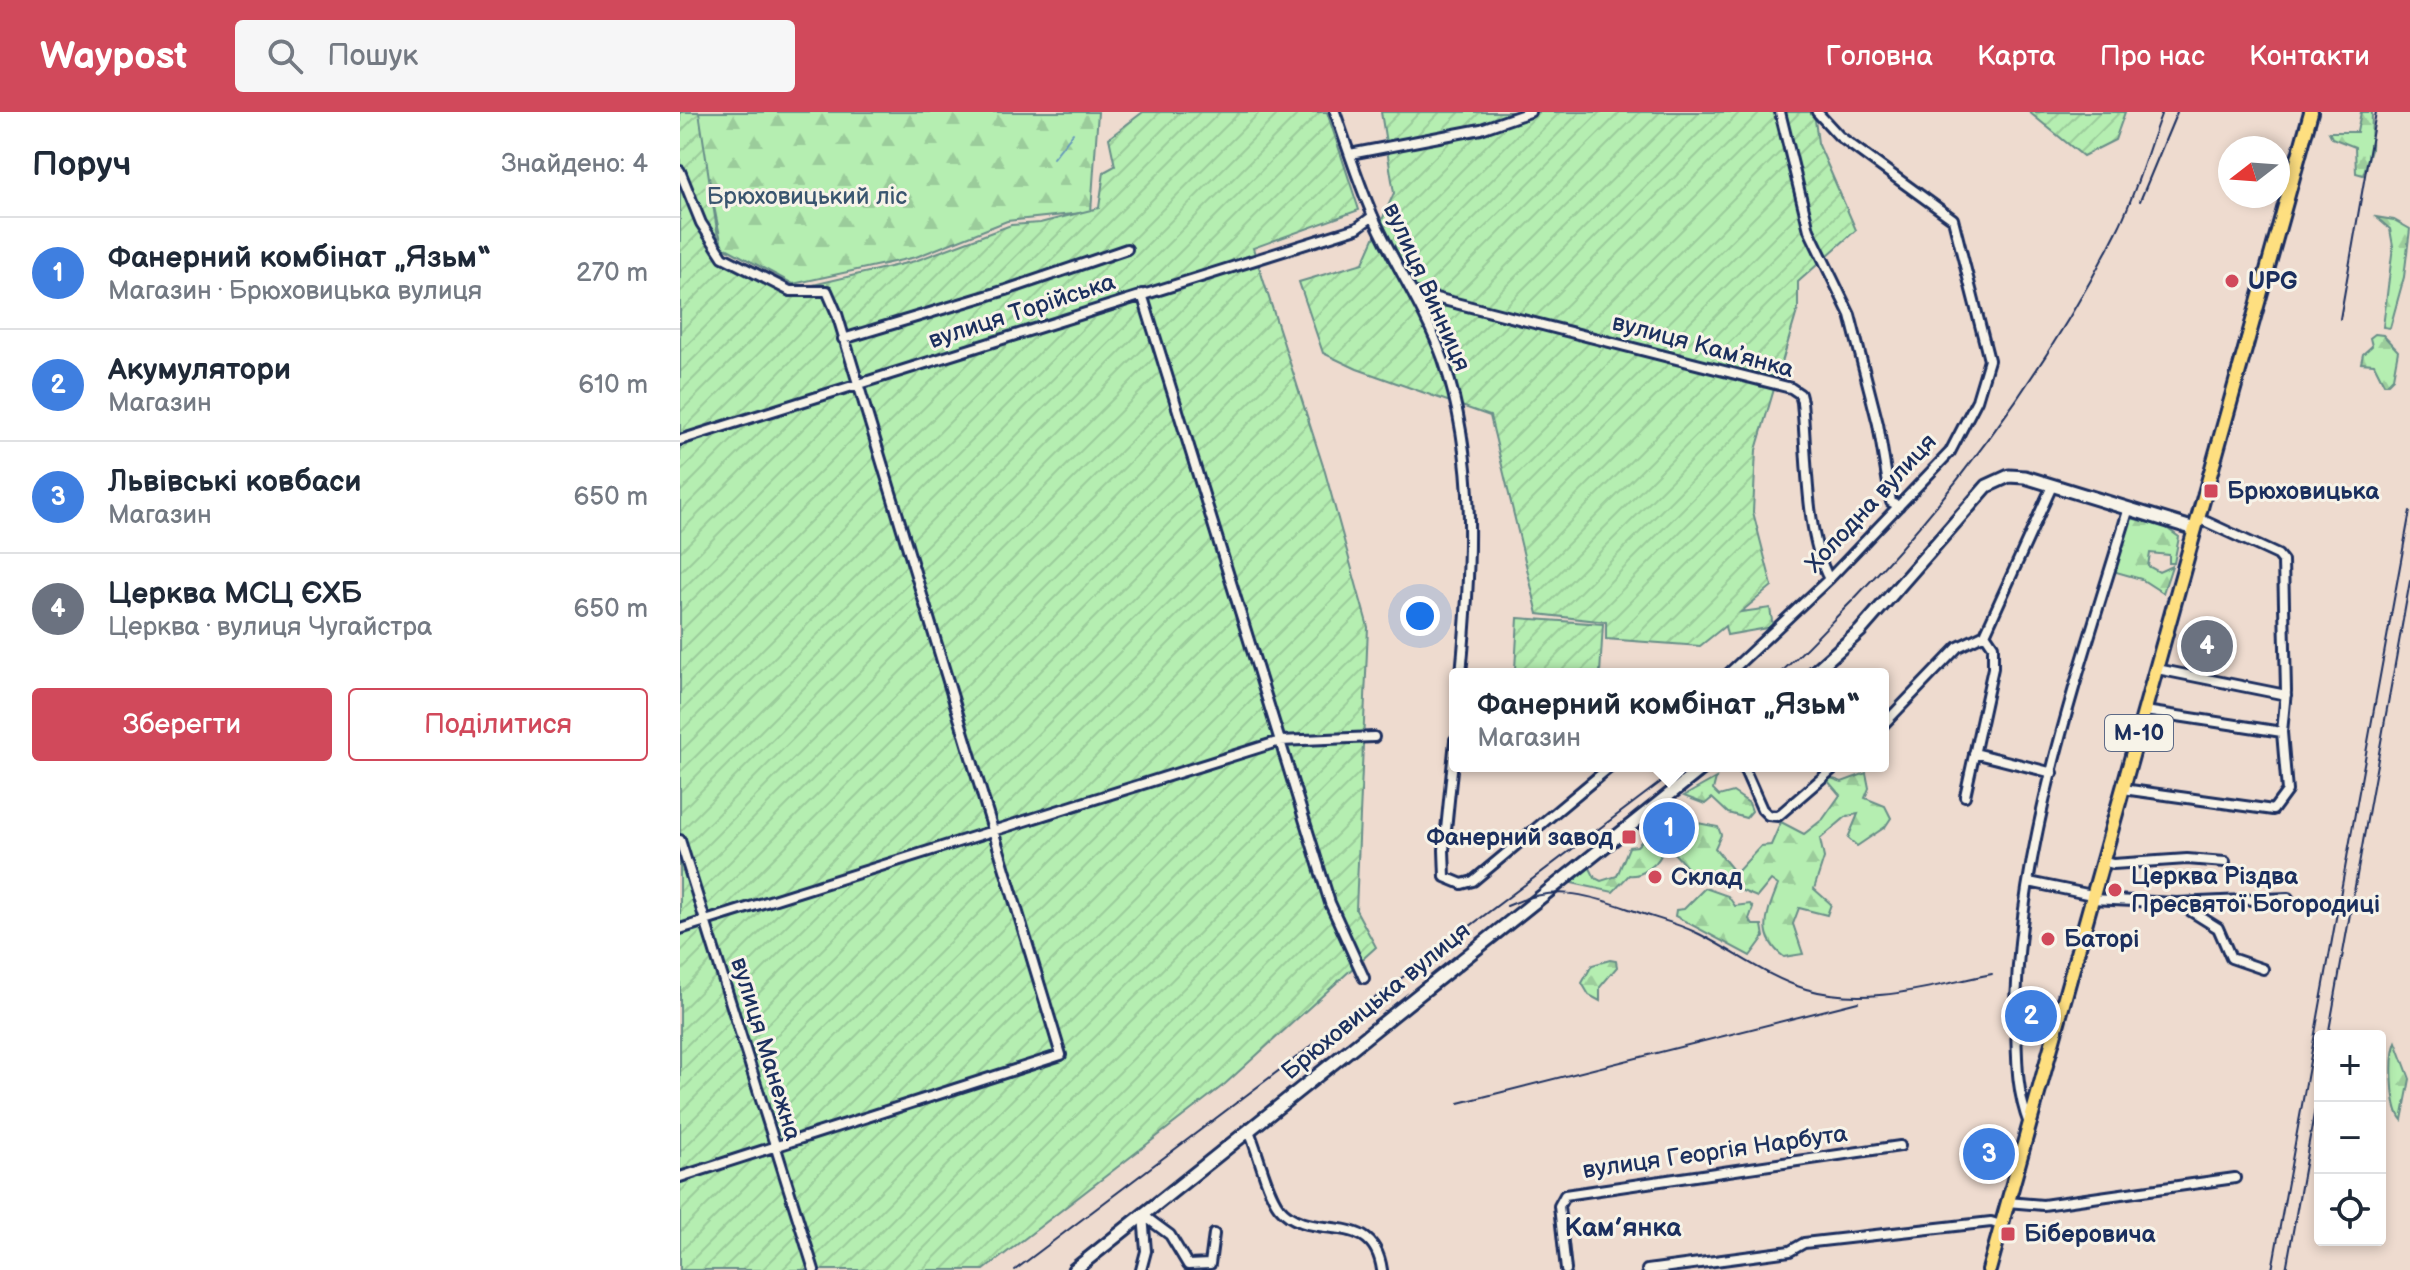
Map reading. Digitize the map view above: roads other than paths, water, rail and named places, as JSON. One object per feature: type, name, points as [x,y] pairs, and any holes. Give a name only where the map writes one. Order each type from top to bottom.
[{"type":"main road","name":"М-10","points":[[1989,1270],[2311,112]]},
{"type":"main road","points":[[1819,668],[1860,631],[1987,486],[2009,476],[2052,486],[2128,511],[2196,524]]},
{"type":"main road","name":"Брюховицька вулиця","points":[[1074,1270],[1698,772]]},
{"type":"street","name":"вулиця Винниця","points":[[1335,112],[1373,216],[1443,359],[1463,444],[1471,530],[1461,668]]},
{"type":"street","points":[[1350,154],[1481,129],[1530,112]]},
{"type":"street","points":[[1780,112],[1809,230],[1850,315],[1878,424],[1891,502],[1899,506]]},
{"type":"street","name":"Холодна вулиця","points":[[1734,668],[1829,579],[1950,452],[1977,400],[1988,354],[1953,219],[1839,136],[1817,112]]},
{"type":"street","points":[[680,171],[701,223],[723,257],[773,279],[790,291],[827,291],[1061,1055],[680,1177]]},
{"type":"street","name":"вулиця Торійська","points":[[680,440],[1357,228],[1373,216]]},
{"type":"street","points":[[843,339],[1006,290],[1127,249]]},
{"type":"street","name":"вулиця Камʼянка","points":[[1412,292],[1791,388],[1800,394],[1807,481],[1819,548],[1829,579]]},
{"type":"street","points":[[1142,294],[1330,903],[1364,978]]},
{"type":"street","points":[[1889,719],[1958,647],[1985,634],[2052,486]]},
{"type":"street","points":[[2029,1124],[2017,1093],[2016,984],[2029,882],[2068,709],[2128,511]]},
{"type":"street","points":[[2123,789],[2273,810],[2287,791],[2282,732],[2286,695],[2283,561],[2278,555],[2196,524]]},
{"type":"street","points":[[1965,796],[1993,668],[1993,646],[1985,634]]},
{"type":"street","points":[[2157,669],[2286,695]]},
{"type":"street","points":[[2145,711],[2282,732]]},
{"type":"street","points":[[680,929],[1280,741],[1374,737]]},
{"type":"street","points":[[1974,753],[2053,773]]},
{"type":"street","points":[[1452,772],[1444,850],[1445,877],[1462,884],[1473,881],[1604,772]]},
{"type":"street","points":[[1746,772],[1762,809],[1768,815],[1778,816],[1829,772]]},
{"type":"street","name":"вулиця Манежна","points":[[680,840],[814,1270]]},
{"type":"street","points":[[2102,861],[2113,864],[2187,859],[2225,862]]},
{"type":"street","points":[[2029,882],[2092,897],[2177,903],[2288,898]]},
{"type":"street","points":[[2177,903],[2218,928],[2231,958],[2263,969]]},
{"type":"street","points":[[1249,1131],[1278,1206],[1293,1219],[1367,1236],[1377,1246],[1382,1270]]},
{"type":"street","name":"вулиця Георгія Нарбута","points":[[1566,1270],[1559,1206],[1565,1195],[1900,1146]]},
{"type":"street","points":[[2007,1202],[2043,1205],[2235,1178]]},
{"type":"street","points":[[1143,1215],[1170,1235],[1188,1265],[1210,1264],[1214,1234]]},
{"type":"street","points":[[1141,1270],[1146,1251],[1143,1215]]},
{"type":"street","points":[[1647,1270],[1790,1251],[1804,1243],[1873,1237],[1921,1228],[1991,1222],[2001,1225]]},
{"type":"waterway","points":[[1053,158],[1073,133]]},
{"type":"railway","points":[[1785,668],[1852,601],[1928,516],[2031,379],[2124,217],[2162,112]]},
{"type":"railway","points":[[2140,201],[2177,112]]},
{"type":"railway","points":[[2340,319],[2376,112]]},
{"type":"railway","points":[[2272,1270],[2410,511]]},
{"type":"railway","points":[[2329,1030],[2410,581]]},
{"type":"railway","points":[[1015,1270],[1674,772]]},
{"type":"railway","points":[[1507,906],[1539,895],[1568,894],[1597,899],[1689,929],[1777,978],[1829,994],[1899,993],[1992,974]]},
{"type":"railway","points":[[1459,1103],[1858,1002]]},
{"type":"railway","points":[[2286,1270],[2316,1102]]},
{"type":"place","name":"UPG","points":[[2232,281]]},
{"type":"place","name":"Брюховицька","points":[[2211,491]]},
{"type":"place","name":"Церква МСЦ ЄХБ","points":[[2207,646]]},
{"type":"place","name":"Фанерний комбінат „Язьм“","points":[[1669,828]]},
{"type":"place","name":"Фанерний завод","points":[[1629,837]]},
{"type":"place","name":"Склад","points":[[1655,877]]},
{"type":"place","name":"Церква Різдва Пресвятої Богородиці","points":[[2115,890]]},
{"type":"place","name":"Баторі","points":[[2048,939]]},
{"type":"place","name":"Акумулятори","points":[[2031,1016]]},
{"type":"place","name":"Львівські ковбаси","points":[[1989,1154]]},
{"type":"place","name":"Біберовича","points":[[2008,1234]]},
{"type":"district","name":"Кам’янка","points":[[1623,1228]]},
{"type":"park label","name":"Брюховицький ліс","points":[[807,196]]}]
